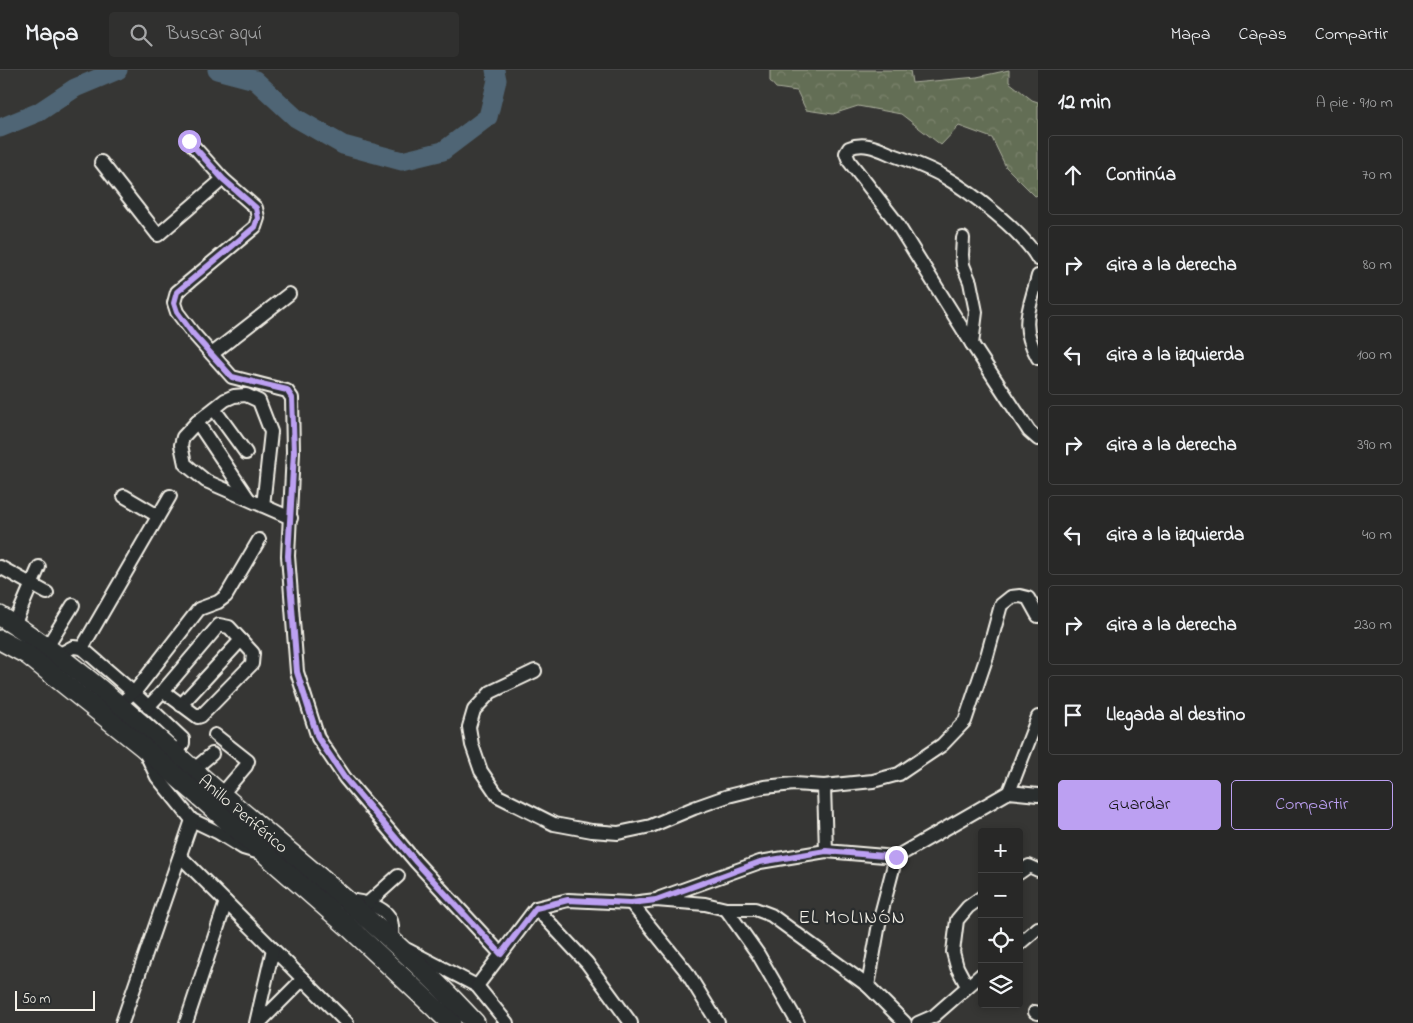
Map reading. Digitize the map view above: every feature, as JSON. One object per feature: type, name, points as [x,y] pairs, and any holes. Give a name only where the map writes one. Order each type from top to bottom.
[{"type":"highway","name":"Anillo Periférico","points":[[7,620],[52,651],[222,794],[395,943],[475,1023]]},
{"type":"highway","name":"Anillo Periférico","points":[[0,640],[28,655],[143,747],[270,856],[451,1023]]},
{"type":"street","points":[[189,141],[223,179],[256,208],[258,218],[255,227],[177,292],[174,303],[177,312],[232,377],[287,390],[292,398],[294,452],[288,556],[297,672],[318,738],[345,778],[416,862],[501,954]]},
{"type":"street","points":[[1038,259],[1024,239],[992,212],[944,177],[919,164],[871,146],[862,145],[849,148],[846,153],[849,161],[894,219],[972,344],[1029,431],[1038,439]]},
{"type":"street","points":[[100,162],[158,235],[223,179]]},
{"type":"street","points":[[963,238],[963,265],[970,282],[976,312],[972,344]]},
{"type":"street","points":[[1038,276],[1026,326],[1030,344],[1038,358]]},
{"type":"street","points":[[212,354],[289,294]]},
{"type":"street","points":[[263,506],[271,432],[259,401],[246,395],[234,396],[225,400],[183,437],[181,445],[186,464],[206,481],[290,518]]},
{"type":"street","points":[[214,409],[246,453]]},
{"type":"street","points":[[198,422],[248,498]]},
{"type":"street","points":[[124,496],[158,516]]},
{"type":"street","points":[[82,648],[170,496]]},
{"type":"street","points":[[118,705],[134,692],[199,609],[213,604],[226,596],[259,540]]},
{"type":"street","points":[[7,620],[32,584],[40,566]]},
{"type":"street","points":[[0,567],[47,594]]},
{"type":"street","points":[[535,671],[491,692],[474,710],[469,727],[472,745],[481,771],[498,796],[554,824],[592,831],[618,833],[651,826],[728,796],[764,787],[794,784],[824,786],[873,781],[899,774],[942,745],[965,721],[987,656],[1001,605],[1011,597],[1020,596],[1028,598],[1038,616]]},
{"type":"street","points":[[52,651],[73,605]]},
{"type":"street","points":[[148,707],[219,624],[229,627],[253,653],[252,664],[202,716],[198,717],[163,691]]},
{"type":"street","points":[[181,705],[241,640]]},
{"type":"street","points":[[52,651],[73,646],[82,648],[134,692],[183,738],[183,743],[176,755]]},
{"type":"street","points":[[1009,792],[1038,718]]},
{"type":"street","points":[[215,735],[248,761],[246,766],[222,794]]},
{"type":"street","points":[[143,747],[156,777],[192,820],[217,832],[242,848],[270,856]]},
{"type":"street","points":[[193,770],[212,754]]},
{"type":"street","points":[[824,786],[826,851]]},
{"type":"street","points":[[656,900],[760,862],[826,851],[896,857],[1009,792],[1038,795]]},
{"type":"street","points":[[122,1023],[192,820]]},
{"type":"street","points":[[180,856],[347,1023]]},
{"type":"street","points":[[868,986],[880,918],[896,857]]},
{"type":"street","points":[[1023,870],[1029,866],[1038,870]]},
{"type":"street","points":[[368,903],[398,876]]},
{"type":"street","points":[[705,904],[706,882]]},
{"type":"street","points":[[477,986],[536,908],[568,900],[631,903],[656,900],[705,904],[726,909],[755,908],[771,915],[868,986],[905,1023]]},
{"type":"street","points":[[346,901],[368,903],[388,915],[391,920],[395,943],[477,986],[506,1023]]},
{"type":"street","points":[[967,986],[957,967],[953,952],[957,920],[968,907],[978,901]]},
{"type":"street","points":[[186,1023],[226,902]]},
{"type":"street","points":[[631,903],[686,971],[718,1023]]},
{"type":"street","points":[[536,908],[587,963],[631,1023]]},
{"type":"street","points":[[726,909],[758,954],[798,1023]]},
{"type":"street","points":[[1023,941],[1038,928]]},
{"type":"street","points":[[257,1023],[273,949]]},
{"type":"street","points":[[918,1023],[934,1016],[978,977]]},
{"type":"street","points":[[257,1023],[303,979]]},
{"type":"green space","points":[[770,70],[910,70],[912,83],[977,77],[1009,70],[1009,82],[1032,100],[1038,102],[1038,195],[1035,196],[1006,167],[992,138],[959,126],[941,145],[901,114],[858,106],[833,114],[806,110],[797,91],[776,88],[770,81]]},
{"type":"waterway","points":[[0,128],[39,112],[75,88],[118,70]]},
{"type":"waterway","points":[[217,70],[255,80],[296,118],[343,145],[402,161],[443,151],[488,117],[497,80],[495,70]]},
{"type":"district","name":"EL MOLINÓN","points":[[852,916]]},
{"type":"route","points":[[189,141],[223,179],[256,208],[258,218],[255,227],[177,292],[174,303],[177,312],[193,334],[232,377],[287,390],[292,398],[294,410],[294,452],[288,556],[297,672],[318,738],[345,778],[416,862],[501,954],[536,908],[568,900],[631,903],[656,900],[760,862],[826,851],[896,857]]}]
